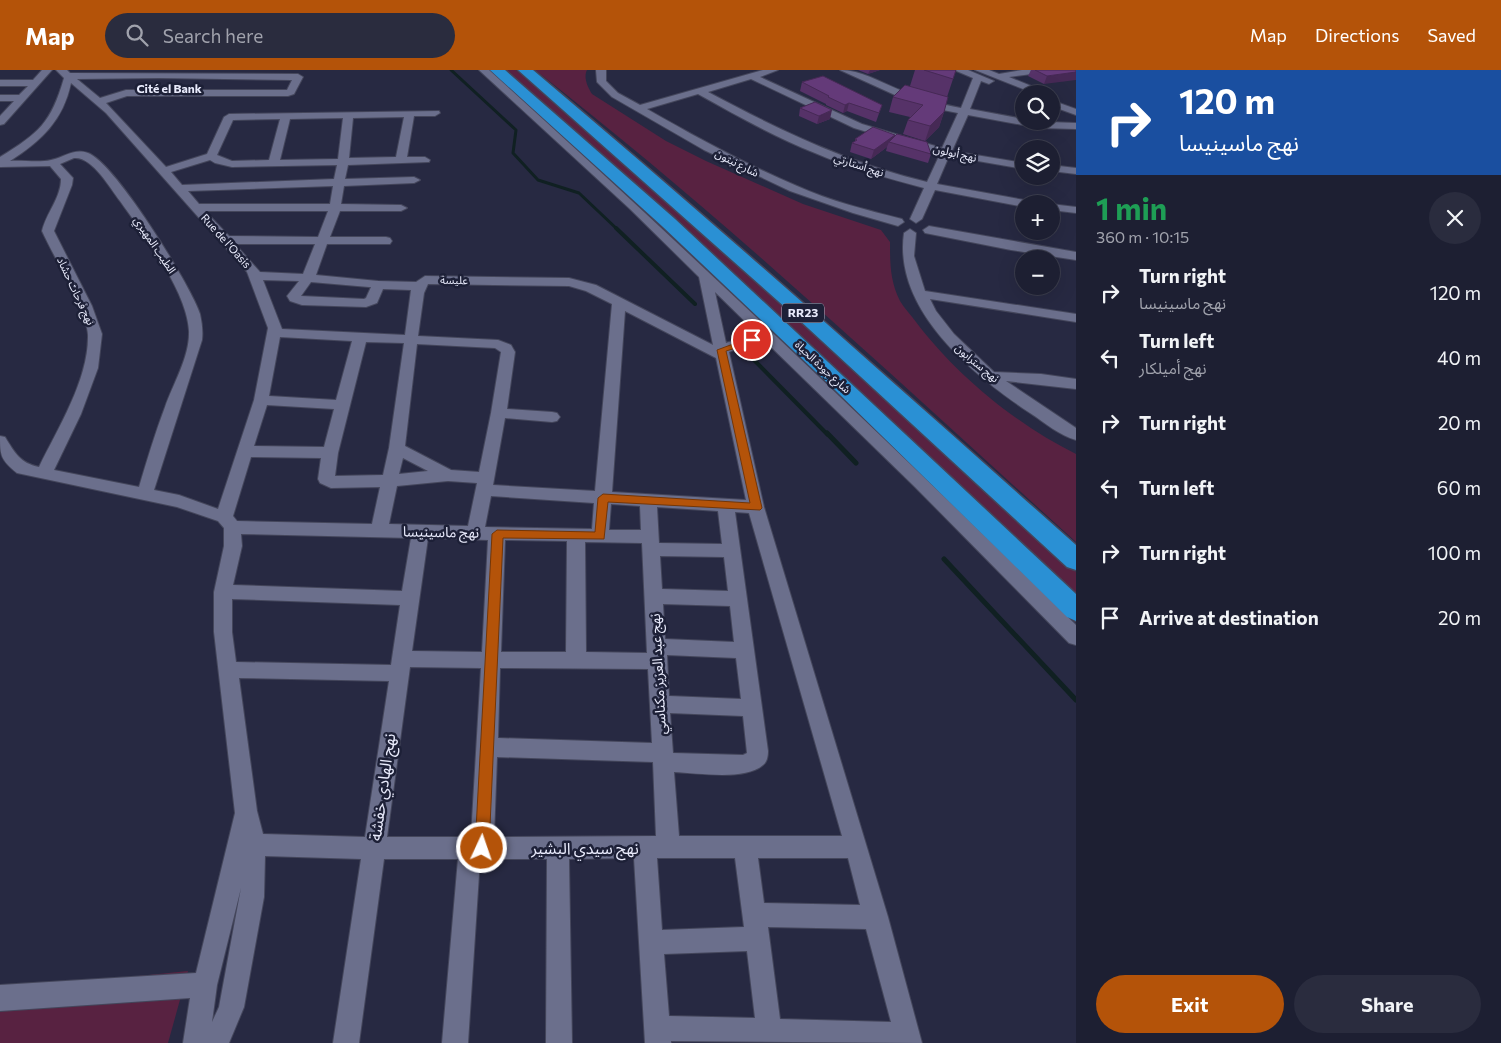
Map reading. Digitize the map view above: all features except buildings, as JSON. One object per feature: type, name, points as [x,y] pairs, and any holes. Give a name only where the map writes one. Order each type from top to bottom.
[{"type":"highway","name":"شارع جودة الحياة","points":[[497,70],[669,224],[848,390],[1076,610]]},
{"type":"highway","name":"شارع جودة الحياة","points":[[526,70],[844,349],[1076,560]]},
{"type":"street","points":[[2,117],[47,70]]},
{"type":"street","points":[[484,70],[634,207],[705,278],[774,341],[1076,637]]},
{"type":"street","name":"شارع نبتون","points":[[601,70],[600,76],[607,89],[637,109],[708,148],[776,182],[820,199],[898,222]]},
{"type":"street","points":[[637,109],[773,70]]},
{"type":"street","points":[[845,70],[920,101],[964,112],[1039,125],[1076,126]]},
{"type":"street","points":[[959,70],[997,76],[1022,85]]},
{"type":"street","points":[[997,76],[1040,70]]},
{"type":"street","points":[[0,163],[47,129],[65,93],[65,75],[89,73],[159,75],[191,72],[209,75],[242,73],[254,76],[298,77],[291,92],[288,94],[119,94],[98,102]]},
{"type":"street","points":[[916,219],[947,152],[973,86],[980,74]]},
{"type":"street","points":[[980,74],[1015,90]]},
{"type":"street","name":"Rue de l'Oasis","points":[[65,75],[110,111],[256,276],[276,333]]},
{"type":"street","points":[[147,93],[159,75]]},
{"type":"street","points":[[197,93],[209,75]]},
{"type":"street","points":[[243,93],[254,76]]},
{"type":"street","name":"نهج أبولون","points":[[751,76],[859,126],[947,152],[1015,165]]},
{"type":"street","points":[[0,83],[35,83]]},
{"type":"street","name":"نهج أستارتي","points":[[699,91],[788,137],[836,158],[931,185],[1015,202]]},
{"type":"street","points":[[0,98],[22,98]]},
{"type":"street","points":[[1060,99],[1076,104]]},
{"type":"street","points":[[1060,106],[1076,112]]},
{"type":"street","points":[[401,161],[410,113]]},
{"type":"street","points":[[211,156],[229,117],[435,113]]},
{"type":"street","points":[[348,115],[343,161],[334,208],[308,278],[294,296],[298,300],[366,303],[372,300],[377,285]]},
{"type":"street","points":[[274,163],[286,116]]},
{"type":"street","name":"الطيب المهيري","points":[[53,162],[79,154],[89,156],[100,167],[173,269],[190,306],[197,330],[194,350],[176,397],[145,494]]},
{"type":"street","points":[[163,171],[211,156],[227,164],[425,160]]},
{"type":"street","points":[[0,163],[53,162]]},
{"type":"street","name":"نهج فرحات حشاد","points":[[44,473],[74,414],[91,368],[95,334],[85,306],[48,231],[49,224],[68,182],[67,178],[53,162]]},
{"type":"street","points":[[1060,169],[1076,171]]},
{"type":"street","points":[[178,188],[414,180]]},
{"type":"street","points":[[196,207],[401,208]]},
{"type":"street","points":[[1060,208],[1076,210]]},
{"type":"street","points":[[929,230],[926,224],[916,219],[904,218],[898,222],[900,229],[910,233],[922,234],[929,230],[1076,256]]},
{"type":"street","name":"نهج سترابون","points":[[910,233],[908,254],[912,278],[927,308],[946,335],[964,354],[1034,409],[1076,435]]},
{"type":"street","points":[[225,240],[386,242]]},
{"type":"street","name":"عليسة","points":[[256,276],[308,278],[377,285],[419,286],[429,279],[569,282],[591,288],[722,353]]},
{"type":"street","points":[[658,1036],[908,1039],[856,847],[756,508],[705,278]]},
{"type":"street","points":[[379,531],[397,448],[419,286]]},
{"type":"street","points":[[920,294],[1076,318]]},
{"type":"street","points":[[600,536],[619,302]]},
{"type":"street","points":[[216,1043],[231,1007],[252,897],[254,845],[246,811],[223,632],[224,592],[233,546],[228,522],[261,400],[276,333],[498,344],[506,348],[508,352],[499,413],[475,533]]},
{"type":"street","points":[[360,337],[325,477],[329,481],[390,481],[448,475]]},
{"type":"street","points":[[722,353],[747,340],[774,341]]},
{"type":"street","points":[[992,376],[1041,379],[1076,384]]},
{"type":"street","points":[[261,400],[343,405]]},
{"type":"street","points":[[499,413],[552,417]]},
{"type":"street","name":"نهج ماسينيسا","points":[[0,441],[6,453],[17,466],[179,501],[228,522],[379,531],[600,536],[732,551]]},
{"type":"street","points":[[397,448],[448,475],[485,484],[603,498],[756,508]]},
{"type":"street","points":[[246,450],[330,453]]},
{"type":"street","name":"نهج عبد العزيز مكناسي","points":[[648,501],[663,757],[651,942],[658,1036]]},
{"type":"street","points":[[487,748],[663,757],[745,765],[757,758],[758,751],[726,506]]},
{"type":"street","name":"نهج الهادي خفشة","points":[[346,1043],[420,532]]},
{"type":"street","points":[[455,1043],[487,748],[497,534]]},
{"type":"street","points":[[576,536],[576,660]]},
{"type":"street","points":[[224,592],[410,598]]},
{"type":"street","points":[[654,596],[738,599]]},
{"type":"street","points":[[229,670],[400,666],[491,660],[576,660],[745,650]]},
{"type":"street","points":[[660,704],[752,708]]},
{"type":"street","points":[[196,1043],[205,985],[226,903],[246,811]]},
{"type":"street","name":"نهج سيدي البشير","points":[[254,845],[374,848],[856,847]]},
{"type":"street","points":[[745,847],[771,1038]]},
{"type":"street","points":[[558,848],[559,1043]]},
{"type":"street","points":[[754,915],[876,917]]},
{"type":"street","points":[[651,942],[757,939]]},
{"type":"street","points":[[0,998],[205,985]]},
{"type":"shaded area","points":[[499,70],[516,70],[773,294],[1076,572],[1076,603]]},
{"type":"shaded area","points":[[535,70],[587,70],[586,79],[592,94],[666,141],[803,204],[881,230],[890,242],[892,279],[900,301],[932,342],[989,397],[1032,429],[1076,454],[1076,542],[743,242]]},
{"type":"shaded area","points":[[188,971],[168,1043],[0,1043],[0,990]]},
{"type":"waterway","points":[[451,70],[516,130],[513,153],[538,180],[579,193],[617,229]]},
{"type":"waterway","points":[[616,228],[695,304]]},
{"type":"waterway","points":[[751,357],[828,435]]},
{"type":"waterway","points":[[827,433],[856,463]]},
{"type":"waterway","points":[[944,559],[1076,700]]},
{"type":"district","name":"Cité el Bank","points":[[169,89]]},
{"type":"route","points":[[482,848],[497,534],[600,536],[603,498],[756,508],[736,423],[722,350],[752,340]]}]
